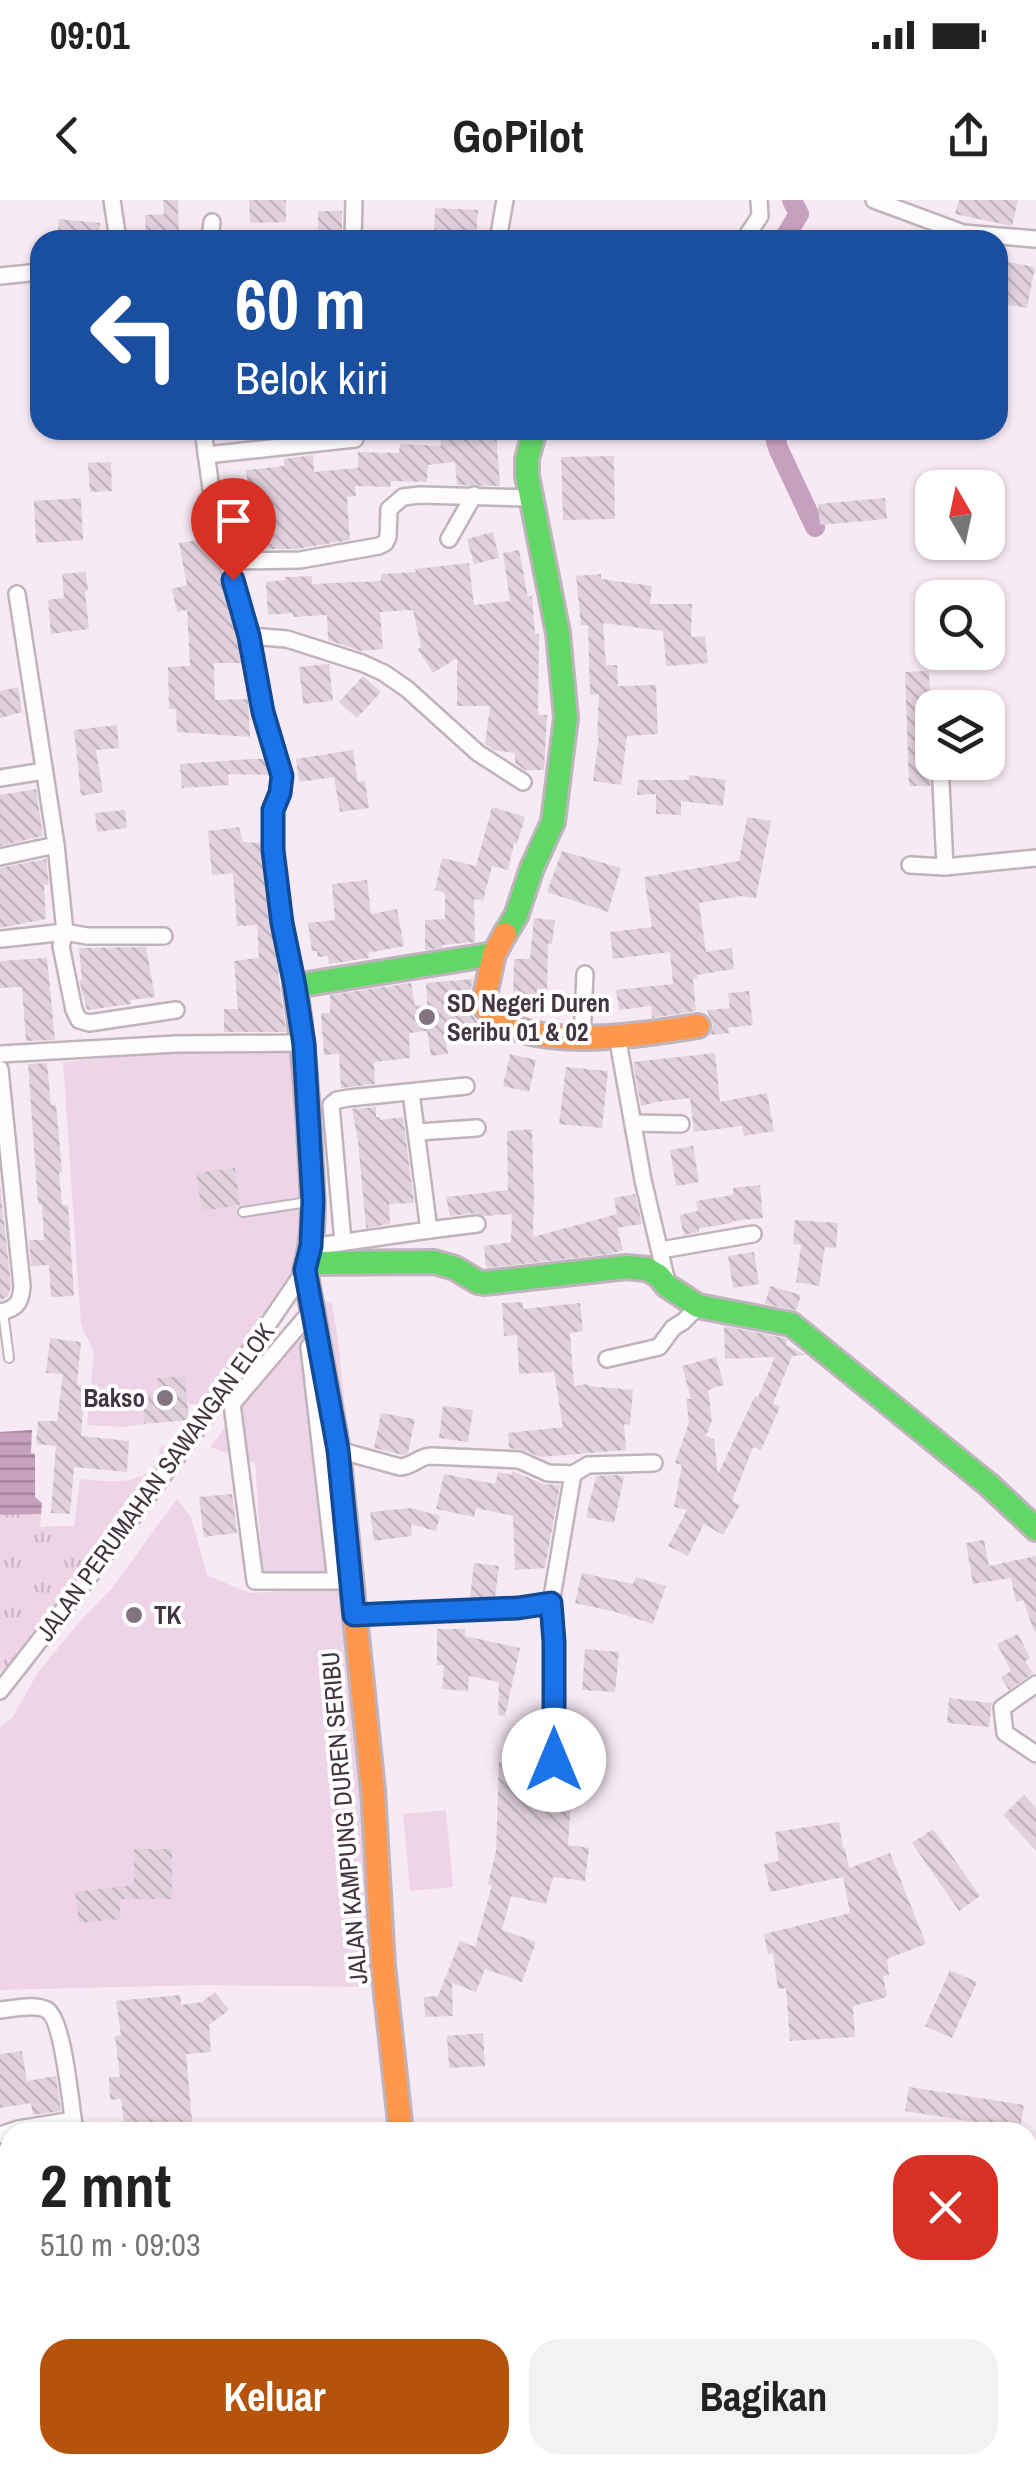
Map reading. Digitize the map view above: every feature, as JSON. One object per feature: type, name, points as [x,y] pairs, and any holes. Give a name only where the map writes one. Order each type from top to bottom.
[{"type":"street","points":[[112,200],[116,230]]},
{"type":"street","points":[[353,230],[354,200]]},
{"type":"street","points":[[500,230],[505,200]]},
{"type":"street","points":[[751,230],[760,216],[760,200]]},
{"type":"street","points":[[874,200],[950,230]]},
{"type":"street","points":[[211,230],[212,222]]},
{"type":"street","points":[[1008,239],[1036,239]]},
{"type":"street","points":[[0,276],[30,273]]},
{"type":"street","points":[[205,440],[228,561],[282,776],[273,810],[273,850],[295,986],[494,954]]},
{"type":"street","points":[[206,455],[346,440]]},
{"type":"street","points":[[532,440],[527,476],[558,633],[566,718],[554,822],[532,868],[516,916],[494,954],[483,1004],[491,1016],[527,1032],[554,1037],[618,1036],[698,1026]]},
{"type":"street","points":[[448,539],[474,496]]},
{"type":"street","points":[[228,561],[300,560],[385,544],[390,509],[403,497],[531,498]]},
{"type":"street","points":[[16,594],[56,845],[65,932],[61,946],[74,1010],[79,1020],[89,1023],[176,1010]]},
{"type":"street","points":[[249,636],[310,646],[384,673],[478,752],[523,782]]},
{"type":"street","points":[[0,778],[44,771]]},
{"type":"street","points":[[942,780],[954,866]]},
{"type":"street","points":[[0,858],[56,845]]},
{"type":"street","points":[[910,865],[954,866],[1036,858]]},
{"type":"street","points":[[2,939],[65,932],[87,936],[164,936]]},
{"type":"street","points":[[582,1038],[585,974]]},
{"type":"street","name":"JALAN KAMPUNG DUREN SERIBU","points":[[295,986],[304,1044],[313,1201],[305,1266],[338,1450],[374,1790],[383,1966],[400,2122]]},
{"type":"street","points":[[618,1036],[643,1180],[668,1286]]},
{"type":"street","points":[[0,1054],[176,1044],[304,1044]]},
{"type":"street","points":[[0,1069],[22,1286],[19,1302],[2,1312]]},
{"type":"street","points":[[343,1242],[330,1105],[349,1098],[466,1086]]},
{"type":"street","points":[[411,1094],[429,1230]]},
{"type":"street","points":[[632,1124],[681,1124]]},
{"type":"street","points":[[418,1132],[477,1128]]},
{"type":"street","points":[[305,1266],[343,1242],[477,1224]]},
{"type":"street","points":[[661,1250],[752,1234]]},
{"type":"street","points":[[305,1266],[434,1262],[484,1283],[626,1267],[647,1269],[698,1306],[791,1324],[990,1485],[1036,1529]]},
{"type":"street","points":[[305,1266],[306,1317],[336,1581],[255,1581],[232,1404],[306,1317]]},
{"type":"street","name":"JALAN PERUMAHAN SAWANGAN ELOK","points":[[0,1691],[194,1433],[305,1266]]},
{"type":"street","points":[[607,1359],[658,1347],[698,1306]]},
{"type":"street","points":[[338,1450],[400,1467],[431,1456],[520,1460],[548,1473],[573,1474],[588,1466],[654,1463]]},
{"type":"street","points":[[554,1760],[551,1603],[573,1474]]},
{"type":"street","points":[[354,1615],[551,1603]]},
{"type":"street","points":[[1036,1684],[1002,1708],[1002,1721],[1005,1733],[1036,1754]]},
{"type":"street","points":[[0,2010],[38,2007],[54,2017],[73,2122]]},
{"type":"lane","points":[[243,1212],[313,1201]]},
{"type":"lane","points":[[2,1312],[9,1358]]},
{"type":"green space","points":[[306,1050],[324,1265],[215,1411],[188,1403],[185,1376],[158,1392],[142,1393],[144,1424],[87,1425],[94,1352],[81,1325],[63,1062],[188,1051]]},
{"type":"green space","points":[[323,1300],[332,1303],[339,1347],[361,1571],[263,1578],[255,1463],[210,1447]]},
{"type":"green space","points":[[161,1445],[182,1454],[106,1572],[74,1607],[27,1674],[0,1671],[0,1514],[41,1514],[40,1527],[74,1526],[80,1479],[133,1479],[150,1470]]},
{"type":"green space","points":[[177,1499],[191,1517],[207,1575],[249,1593],[362,1586],[395,1971],[366,1987],[204,1985],[0,1990],[0,1727],[12,1718],[37,1674],[112,1588]]},
{"type":"green space","points":[[0,1514],[41,1514],[40,1527],[74,1526],[82,1561],[106,1572],[74,1607],[27,1674],[0,1671]]},
{"type":"green space","points":[[446,1810],[453,1887],[410,1891],[403,1814]]},
{"type":"shaded area","points":[[32,1430],[35,1497],[42,1503],[41,1514],[2,1515],[0,1432]]},
{"type":"building","points":[[163,200],[178,200],[179,230],[146,230],[145,215],[164,214]]},
{"type":"building","points":[[249,200],[286,200],[286,222],[250,223]]},
{"type":"building","points":[[959,200],[1018,200],[1012,226],[955,214]]},
{"type":"building","points":[[435,208],[478,210],[477,230],[434,230]]},
{"type":"building","points":[[318,211],[342,211],[342,230],[318,230]]},
{"type":"building","points":[[59,219],[100,223],[99,230],[58,230]]},
{"type":"building","points":[[1008,262],[1035,267],[1027,308],[1008,305]]},
{"type":"building","points":[[440,440],[497,440],[500,486],[457,485],[455,462],[428,465],[427,482],[355,486],[356,496],[347,497],[350,540],[296,549],[251,549],[246,470],[284,466],[284,459],[313,455],[314,472],[358,468],[358,452],[399,453],[400,444],[441,446]]},
{"type":"building","points":[[614,456],[615,519],[563,520],[561,457]]},
{"type":"building","points":[[111,462],[112,491],[90,492],[88,463]]},
{"type":"building","points":[[81,498],[83,540],[36,543],[34,501]]},
{"type":"building","points":[[885,498],[887,519],[820,525],[818,504]]},
{"type":"building","points":[[493,532],[499,558],[474,564],[467,539]]},
{"type":"building","points":[[210,538],[243,663],[214,663],[215,700],[248,699],[250,737],[177,732],[176,709],[169,709],[168,667],[190,666],[187,610],[177,612],[172,589],[187,585],[179,543]]},
{"type":"building","points":[[519,550],[528,597],[532,596],[535,634],[539,634],[538,715],[547,715],[544,770],[525,770],[515,763],[515,753],[494,750],[485,744],[490,706],[457,706],[457,658],[433,673],[418,649],[421,647],[413,610],[380,612],[383,649],[361,651],[328,640],[327,615],[268,615],[266,582],[285,577],[312,576],[312,584],[381,581],[381,574],[469,563],[474,605],[510,601],[503,553]]},
{"type":"building","points":[[86,572],[89,629],[51,634],[48,600],[64,598],[62,574]]},
{"type":"building","points":[[601,574],[601,579],[652,586],[650,604],[692,604],[691,637],[705,636],[708,663],[666,666],[663,631],[603,623],[606,665],[617,665],[618,686],[656,685],[658,734],[627,736],[621,785],[593,781],[599,694],[590,695],[588,625],[581,625],[576,576]]},
{"type":"building","points":[[329,664],[333,701],[303,704],[299,667]]},
{"type":"building","points":[[929,671],[930,690],[915,690],[915,780],[930,780],[930,786],[909,786],[905,672]]},
{"type":"building","points":[[363,676],[381,692],[357,718],[339,702]]},
{"type":"building","points":[[18,687],[22,712],[0,718],[0,691]]},
{"type":"building","points":[[117,725],[119,748],[96,750],[103,792],[81,796],[74,730]]},
{"type":"building","points":[[353,750],[358,782],[365,781],[369,808],[340,812],[334,777],[299,782],[296,759]]},
{"type":"building","points":[[266,759],[270,775],[228,774],[229,785],[182,788],[180,764]]},
{"type":"building","points":[[689,775],[726,780],[723,806],[681,801],[681,815],[656,814],[656,794],[637,795],[638,780],[689,780]]},
{"type":"building","points":[[36,789],[43,836],[0,846],[0,795]]},
{"type":"building","points":[[492,807],[525,817],[508,870],[492,866],[483,901],[474,899],[475,942],[425,950],[425,920],[445,919],[445,893],[435,890],[442,858],[476,866]]},
{"type":"building","points":[[125,810],[127,828],[97,832],[95,813]]},
{"type":"building","points":[[747,817],[771,821],[756,898],[741,896],[699,903],[706,952],[732,948],[734,969],[693,979],[696,1011],[652,1018],[651,1006],[619,1010],[616,990],[673,984],[670,952],[613,959],[610,932],[652,927],[644,877],[739,861]]},
{"type":"building","points":[[239,827],[243,842],[261,843],[286,1032],[224,1032],[224,1009],[238,1009],[234,961],[259,958],[257,925],[237,926],[233,873],[212,875],[208,831]]},
{"type":"building","points":[[562,851],[621,868],[608,912],[547,892]]},
{"type":"building","points":[[46,859],[46,919],[0,928],[0,868]]},
{"type":"building","points":[[367,880],[371,914],[397,909],[404,946],[368,953],[369,958],[329,964],[328,956],[317,957],[317,951],[312,951],[308,923],[335,920],[332,884]]},
{"type":"building","points":[[534,918],[555,920],[552,944],[548,943],[547,1001],[513,1000],[514,959],[530,959]]},
{"type":"building","points":[[146,947],[155,997],[87,1010],[79,980],[79,948]]},
{"type":"building","points":[[47,958],[55,1040],[26,1041],[22,987],[0,988],[0,961]]},
{"type":"building","name":"SD Negeri Duren Seribu 01 & 02","points":[[473,979],[468,1002],[479,1024],[480,1038],[446,1041],[448,1054],[431,1056],[427,1031],[409,1033],[410,1058],[374,1062],[375,1084],[341,1088],[339,1054],[324,1055],[321,1013],[330,1013],[330,995],[411,983],[415,1006],[427,1005],[426,983]]},
{"type":"building","points":[[749,991],[753,1025],[710,1035],[713,1025],[707,1010],[730,1008],[728,993]]},
{"type":"building","points":[[715,1053],[720,1102],[767,1093],[774,1131],[744,1136],[742,1126],[694,1132],[690,1098],[641,1106],[633,1062]]},
{"type":"building","points":[[510,1054],[536,1060],[529,1092],[503,1086]]},
{"type":"building","points":[[47,1063],[51,1105],[56,1105],[62,1205],[68,1205],[74,1296],[51,1297],[49,1265],[31,1266],[29,1240],[44,1240],[28,1064]]},
{"type":"building","points":[[566,1067],[608,1071],[602,1128],[559,1124]]},
{"type":"building","points":[[376,1107],[380,1120],[403,1117],[414,1203],[389,1204],[390,1224],[366,1228],[352,1109]]},
{"type":"building","points":[[532,1129],[533,1237],[617,1214],[614,1198],[635,1194],[642,1224],[617,1228],[623,1250],[486,1268],[484,1246],[511,1242],[512,1214],[450,1216],[446,1197],[508,1190],[507,1131]]},
{"type":"building","points":[[693,1146],[699,1182],[676,1186],[670,1150]]},
{"type":"building","points":[[235,1168],[240,1205],[202,1211],[196,1173]]},
{"type":"building","points":[[0,1185],[11,1286],[8,1297],[0,1300]]},
{"type":"building","points":[[760,1185],[763,1218],[699,1228],[699,1232],[684,1235],[679,1215],[698,1211],[696,1201],[733,1195],[733,1188]]},
{"type":"building","points":[[795,1220],[838,1223],[836,1248],[825,1247],[819,1286],[796,1282],[801,1245],[793,1244]]},
{"type":"building","points":[[754,1252],[759,1284],[733,1288],[728,1256]]},
{"type":"building","points":[[770,1286],[801,1295],[796,1310],[765,1304]]},
{"type":"building","points":[[523,1302],[523,1309],[580,1303],[583,1331],[570,1333],[574,1386],[633,1390],[630,1425],[624,1424],[626,1450],[541,1457],[509,1448],[508,1433],[563,1427],[554,1372],[519,1374],[517,1335],[504,1336],[502,1303]]},
{"type":"building","points":[[724,1326],[784,1338],[786,1345],[806,1355],[792,1356],[773,1404],[780,1407],[761,1450],[753,1447],[732,1501],[740,1505],[723,1535],[704,1524],[688,1556],[668,1546],[687,1510],[674,1507],[682,1465],[675,1463],[689,1422],[686,1399],[691,1399],[682,1366],[716,1357],[724,1385],[708,1390],[712,1420],[706,1436],[714,1439],[718,1474],[775,1357],[725,1359]]},
{"type":"building","points":[[50,1338],[81,1342],[77,1385],[85,1386],[81,1436],[129,1441],[127,1472],[74,1467],[70,1514],[51,1513],[56,1446],[36,1444],[38,1421],[57,1421],[63,1374],[46,1373]]},
{"type":"building","name":"Bakso","points":[[185,1376],[189,1420],[144,1424],[142,1393],[158,1392],[157,1378]]},
{"type":"building","points":[[443,1406],[473,1410],[468,1442],[439,1438]]},
{"type":"building","points":[[381,1413],[415,1419],[408,1453],[374,1448]]},
{"type":"building","points":[[512,1471],[544,1484],[560,1485],[545,1568],[515,1570],[513,1516],[476,1508],[474,1517],[436,1509],[444,1474],[495,1484],[498,1472],[512,1475]]},
{"type":"building","points":[[596,1476],[624,1477],[614,1523],[586,1517]]},
{"type":"building","points":[[232,1494],[237,1533],[204,1537],[199,1497]]},
{"type":"building","points":[[411,1508],[440,1516],[436,1531],[411,1524],[412,1536],[374,1541],[370,1512]]},
{"type":"building","points":[[984,1540],[989,1566],[1036,1556],[1036,1631],[1023,1600],[1016,1602],[1011,1578],[973,1584],[966,1543]]},
{"type":"building","points":[[474,1563],[499,1566],[495,1598],[470,1598]]},
{"type":"building","points":[[582,1573],[633,1584],[636,1577],[666,1586],[653,1624],[575,1603]]},
{"type":"building","points":[[437,1629],[465,1629],[465,1636],[520,1648],[505,1716],[498,1715],[499,1682],[469,1676],[468,1691],[442,1689],[444,1665],[437,1665]]},
{"type":"building","points":[[1018,1634],[1030,1658],[1025,1661],[1033,1673],[1009,1690],[1001,1677],[1011,1671],[997,1644]]},
{"type":"building","points":[[585,1649],[619,1652],[615,1692],[582,1690]]},
{"type":"building","points":[[949,1698],[992,1703],[989,1727],[947,1723]]},
{"type":"building","points":[[499,1762],[544,1765],[553,1771],[573,1766],[568,1845],[589,1848],[585,1881],[553,1877],[546,1904],[511,1896],[502,1930],[536,1942],[522,1982],[485,1969],[476,1992],[452,1983],[453,2016],[425,2017],[424,1997],[438,1996],[460,1941],[475,1947],[492,1885],[488,1884],[496,1851]]},
{"type":"building","points":[[1024,1795],[1036,1808],[1036,1850],[1003,1815]]},
{"type":"building","points":[[839,1822],[849,1868],[890,1853],[926,1944],[887,1959],[889,1975],[883,1976],[887,1997],[853,2006],[855,2037],[790,2041],[786,1988],[778,1989],[773,1953],[768,1954],[764,1934],[850,1913],[843,1877],[770,1892],[764,1864],[779,1861],[775,1832]]},
{"type":"building","points":[[933,1829],[980,1896],[959,1911],[912,1843]]},
{"type":"building","points":[[134,1849],[172,1849],[172,1899],[119,1899],[121,1919],[79,1923],[75,1892],[134,1885]]},
{"type":"building","points":[[950,1970],[977,1982],[952,2038],[925,2026]]},
{"type":"building","points":[[215,1992],[229,2010],[209,2025],[211,2052],[186,2054],[192,2122],[124,2122],[121,2099],[110,2100],[109,2077],[120,2077],[115,2036],[121,2035],[116,2001],[180,1995],[181,2005],[202,2002]]},
{"type":"building","points":[[483,2033],[485,2066],[449,2068],[447,2036]]},
{"type":"building","points":[[22,2051],[27,2081],[56,2076],[61,2111],[33,2115],[31,2103],[0,2108],[0,2054]]},
{"type":"building","points":[[909,2087],[1024,2105],[1021,2122],[975,2122],[905,2111]]},
{"type":"waterway","points":[[789,230],[799,214],[792,200]]},
{"type":"waterway","points":[[776,440],[815,527]]},
{"type":"traffic: fast","points":[[505,934],[516,916],[553,822],[566,718],[558,633],[527,476],[532,440]]},
{"type":"traffic: fast","points":[[343,1501],[338,1450],[305,1270],[311,1239],[312,1194],[295,986],[494,954]]},
{"type":"traffic: fast","points":[[307,1263],[434,1262],[484,1283],[626,1267],[647,1269],[698,1306],[791,1324],[989,1485],[1036,1529]]},
{"type":"traffic: slow","points":[[505,934],[494,954],[483,1004],[500,1020],[523,1031],[583,1038],[698,1026]]},
{"type":"traffic: slow","points":[[343,1501],[373,1790],[383,1965],[400,2122]]},
{"type":"place","name":"SD Negeri Duren Seribu 01 & 02","points":[[427,1017]]},
{"type":"place","name":"Bakso","points":[[165,1398]]},
{"type":"place","name":"TK","points":[[134,1615]]},
{"type":"route","points":[[233,580],[282,776],[273,810],[273,850],[304,1044],[313,1201],[311,1246],[305,1270],[338,1450],[354,1615],[551,1603],[554,1760]]}]
